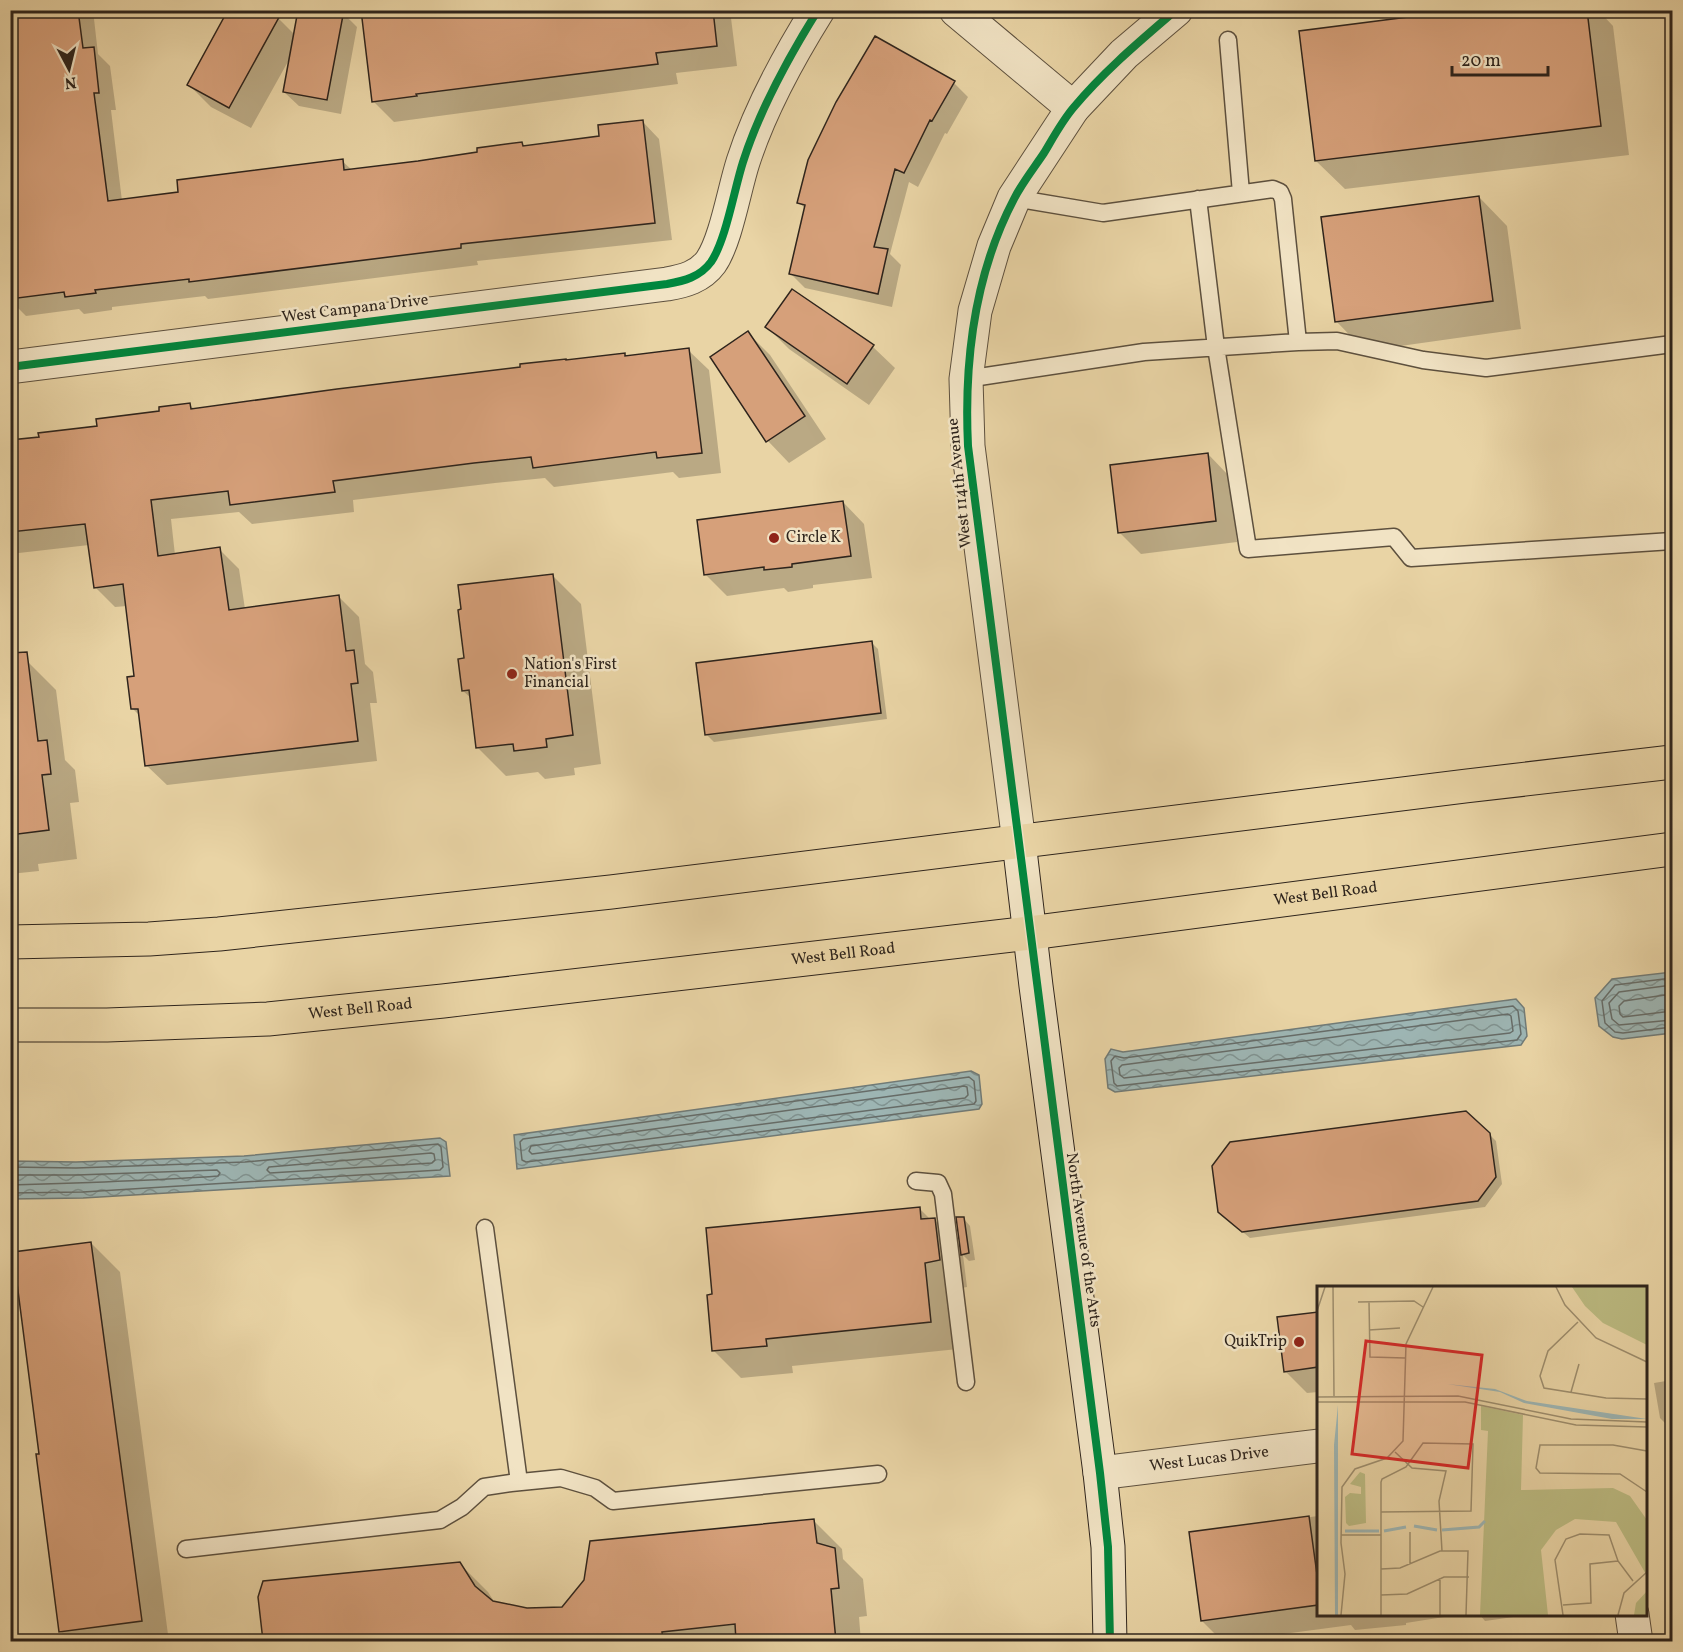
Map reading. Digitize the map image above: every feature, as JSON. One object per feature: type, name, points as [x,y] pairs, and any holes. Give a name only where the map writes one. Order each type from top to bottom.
[{"type":"main road","points":[[10,942],[149,939],[219,934],[611,892],[1672,762]]},
{"type":"main road","name":"West Bell Road","points":[[10,1025],[107,1025],[280,1018],[443,1001],[1030,933],[1672,849]]},
{"type":"street","name":"West Campana Drive","points":[[10,367],[667,284],[691,278],[702,272],[716,254],[744,161],[762,114],[792,53],[818,10]]},
{"type":"street","points":[[956,10],[1073,108]]},
{"type":"street","name":"West 114th Avenue","points":[[1019,842],[968,446],[966,379],[971,334],[984,277],[1014,198],[1073,108],[1124,54],[1176,10]]},
{"type":"street","name":"North Avenue of the Arts","points":[[1019,842],[1100,1473],[1108,1548],[1110,1641]]},
{"type":"street","name":"West Lucas Drive","points":[[1100,1473],[1317,1446]]},
{"type":"street","points":[[1632,1616],[1635,1641]]},
{"type":"lane","points":[[1228,40],[1241,193]]},
{"type":"lane","points":[[1014,198],[1103,213],[1273,189],[1280,192],[1298,342]]},
{"type":"lane","points":[[1198,199],[1216,347],[1248,549],[1394,537],[1411,558],[1672,541]]},
{"type":"lane","points":[[966,379],[1144,352],[1298,342],[1337,341],[1423,360],[1486,368],[1672,344]]},
{"type":"lane","points":[[916,1180],[938,1183],[943,1194],[966,1382]]},
{"type":"lane","points":[[485,1228],[519,1482]]},
{"type":"lane","points":[[186,1549],[440,1520],[462,1507],[484,1487],[519,1482],[561,1478],[596,1488],[614,1501],[878,1474]]},
{"type":"water","points":[[1672,972],[1672,1033],[1622,1039],[1613,1037],[1599,1026],[1595,998],[1612,979]]},
{"type":"water","points":[[1516,999],[1524,1008],[1527,1036],[1521,1045],[1115,1092],[1108,1088],[1105,1059],[1111,1049],[1123,1052]]},
{"type":"water","points":[[971,1071],[979,1075],[982,1104],[979,1109],[517,1169],[514,1135]]},
{"type":"water","points":[[440,1138],[446,1142],[450,1176],[83,1198],[11,1199],[11,1161],[76,1162],[244,1156]]},
{"type":"building","points":[[10,10],[78,10],[83,48],[94,47],[99,93],[94,93],[108,201],[178,192],[177,180],[343,159],[344,170],[418,161],[477,152],[477,148],[522,142],[523,146],[599,136],[598,125],[643,120],[655,223],[461,244],[461,248],[189,282],[189,279],[95,290],[96,293],[65,297],[64,292],[10,299]]},
{"type":"building","points":[[228,10],[283,10],[229,108],[187,85]]},
{"type":"building","points":[[298,10],[344,10],[327,100],[283,92]]},
{"type":"building","points":[[361,10],[713,10],[717,46],[656,53],[658,64],[416,94],[417,96],[372,102]]},
{"type":"building","points":[[1463,10],[1587,10],[1601,126],[1315,161],[1299,31]]},
{"type":"building","points":[[875,36],[955,81],[932,121],[930,120],[904,173],[895,169],[874,247],[888,249],[878,294],[789,274],[805,205],[797,203],[808,160],[836,102]]},
{"type":"building","points":[[1479,196],[1493,301],[1335,322],[1321,217]]},
{"type":"building","points":[[792,289],[874,345],[847,384],[765,327]]},
{"type":"building","points":[[748,331],[805,416],[766,442],[710,357]]},
{"type":"building","points":[[689,348],[702,453],[657,458],[656,452],[533,468],[531,457],[474,463],[333,481],[335,492],[230,505],[228,491],[151,500],[158,556],[220,547],[229,610],[339,595],[346,651],[354,650],[358,683],[351,684],[358,741],[145,766],[138,709],[131,709],[127,677],[134,676],[123,584],[94,588],[85,524],[10,532],[10,440],[39,437],[38,433],[97,426],[96,419],[159,411],[159,407],[190,403],[191,409],[520,367],[520,364],[625,353],[625,356]]},
{"type":"building","points":[[1208,453],[1216,521],[1118,533],[1110,465]]},
{"type":"building","name":"Circle K","points":[[843,501],[851,556],[792,564],[792,567],[764,570],[764,567],[704,575],[697,520]]},
{"type":"building","name":"Nation's First Financial","points":[[553,574],[573,735],[546,739],[547,747],[514,751],[513,744],[476,748],[469,690],[462,691],[458,659],[464,658],[458,610],[461,609],[458,585]]},
{"type":"building","points":[[872,641],[881,713],[705,735],[696,663]]},
{"type":"building","points":[[27,652],[38,741],[47,740],[51,774],[42,775],[49,830],[10,835],[10,653]]},
{"type":"building","points":[[1466,1111],[1490,1133],[1496,1177],[1478,1201],[1242,1232],[1218,1212],[1212,1166],[1230,1142]]},
{"type":"building","points":[[920,1207],[921,1219],[935,1218],[940,1260],[925,1263],[931,1322],[766,1339],[767,1346],[712,1351],[707,1295],[712,1294],[706,1228]]},
{"type":"building","points":[[956,1217],[964,1217],[969,1253],[961,1255]]},
{"type":"building","points":[[91,1242],[142,1621],[59,1632],[13,1252]]},
{"type":"building","name":"QuikTrip","points":[[1317,1312],[1317,1367],[1284,1372],[1277,1317]]},
{"type":"building","points":[[1309,1516],[1317,1575],[1317,1605],[1201,1621],[1189,1532]]},
{"type":"building","points":[[814,1519],[817,1543],[835,1548],[839,1588],[831,1589],[836,1641],[736,1641],[735,1624],[662,1632],[663,1641],[263,1641],[258,1597],[263,1581],[460,1562],[475,1586],[493,1601],[527,1608],[562,1607],[584,1580],[590,1541]]},
{"type":"cycle path","points":[[10,367],[667,284],[691,278],[707,267],[716,253],[743,162],[766,103],[818,10]]},
{"type":"cycle path","points":[[1110,1642],[1108,1547],[1100,1473],[968,446],[968,383],[970,351],[981,288],[1000,228],[1017,193],[1074,107],[1110,69],[1176,10]]},
{"type":"place","name":"Circle K","points":[[774,538]]},
{"type":"place","name":"Nation's First Financial","points":[[512,674]]},
{"type":"place","name":"QuikTrip","points":[[1299,1342]]}]
